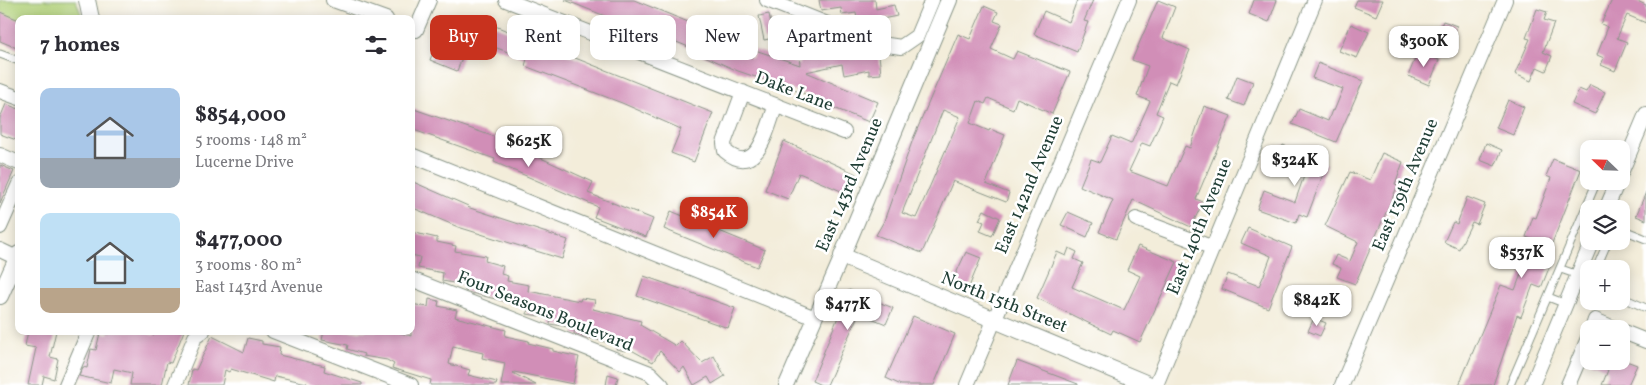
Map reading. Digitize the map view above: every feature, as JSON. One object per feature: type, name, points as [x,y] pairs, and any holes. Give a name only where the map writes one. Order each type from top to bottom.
[{"type":"street","points":[[87,0],[90,15]]},
{"type":"street","points":[[333,0],[375,15]]},
{"type":"street","points":[[415,30],[429,0]]},
{"type":"street","name":"Dake Lane","points":[[506,0],[844,132]]},
{"type":"street","points":[[767,0],[875,43],[901,48],[917,36],[932,0]]},
{"type":"street","name":"East 143rd Avenue","points":[[786,385],[949,0]]},
{"type":"street","name":"East 142nd Avenue","points":[[966,385],[1129,0]]},
{"type":"street","name":"East 140th Avenue","points":[[1156,385],[1211,247],[1314,0]]},
{"type":"street","name":"East 139th Avenue","points":[[1342,385],[1505,0]]},
{"type":"street","points":[[0,91],[15,97]]},
{"type":"street","points":[[743,92],[724,143],[725,151],[739,159],[747,160],[756,154],[776,105]]},
{"type":"street","points":[[1630,152],[1645,118]]},
{"type":"street","points":[[0,155],[15,161]]},
{"type":"street","points":[[415,157],[815,318]]},
{"type":"street","points":[[0,227],[15,193]]},
{"type":"street","points":[[1136,219],[1211,247]]},
{"type":"street","points":[[0,250],[15,255]]},
{"type":"street","points":[[1532,385],[1588,250]]},
{"type":"street","name":"North 15th Street","points":[[842,256],[1150,385]]},
{"type":"street","points":[[0,296],[15,263]]},
{"type":"street","name":"Four Seasons Boulevard","points":[[415,281],[650,373],[662,385]]},
{"type":"street","points":[[66,385],[87,335]]},
{"type":"street","points":[[175,385],[198,335]]},
{"type":"street","points":[[283,335],[411,385]]},
{"type":"street","points":[[1630,335],[1646,341]]},
{"type":"street","points":[[1568,385],[1580,357]]},
{"type":"lane","points":[[0,54],[15,60]]},
{"type":"lane","points":[[1510,385],[1593,190]]},
{"type":"lane","points":[[1630,233],[1646,239]]},
{"type":"lane","points":[[1561,268],[1578,275]]},
{"type":"lane","points":[[1548,298],[1566,304]]},
{"type":"lane","points":[[1630,301],[1646,308]]},
{"type":"green space","points":[[0,0],[76,0],[82,15],[15,15],[15,21],[0,15]]},
{"type":"building","points":[[565,0],[634,0],[671,15],[602,15]]},
{"type":"building","points":[[819,0],[875,0],[876,9],[894,5],[897,16],[856,15],[856,13],[842,15],[841,8],[821,11]]},
{"type":"building","points":[[1077,0],[1093,0],[1084,21],[1088,22],[1077,52],[1034,34],[1044,11],[1069,22]]},
{"type":"building","points":[[1158,0],[1175,7],[1163,38],[1190,50],[1176,84],[1169,81],[1156,113],[1163,116],[1150,146],[1142,143],[1129,171],[1168,186],[1185,146],[1190,148],[1204,106],[1231,116],[1196,199],[1203,202],[1191,227],[1133,200],[1116,239],[1099,232],[1113,200],[1080,186],[1091,159],[1100,162],[1112,136],[1131,144],[1150,101],[1137,96],[1148,66],[1132,60]]},
{"type":"building","points":[[1254,0],[1277,0],[1269,22],[1249,14]]},
{"type":"building","points":[[1357,0],[1383,0],[1376,16],[1354,7]]},
{"type":"building","points":[[1612,0],[1635,0],[1646,5],[1646,23],[1627,15],[1617,38],[1627,42],[1615,71],[1601,65],[1604,58],[1597,55],[1608,27],[1601,24]]},
{"type":"building","points":[[984,6],[998,12],[994,21],[1002,24],[991,49],[1013,59],[1017,51],[1070,72],[1052,114],[1017,98],[1013,109],[988,98],[985,104],[978,101],[970,123],[1005,135],[986,184],[1009,193],[1006,202],[953,181],[922,253],[876,235],[884,221],[913,139],[958,34],[970,39]],"holes":[[[943,110],[960,117],[916,218],[902,213]]]},
{"type":"building","points":[[1537,9],[1547,12],[1544,20],[1554,23],[1543,52],[1552,56],[1546,71],[1537,67],[1531,81],[1515,74],[1530,39],[1526,38]]},
{"type":"building","points":[[0,12],[15,18],[15,47],[0,41]]},
{"type":"building","points":[[769,14],[768,39],[764,40],[759,16]]},
{"type":"building","points":[[676,17],[686,21],[686,46],[676,42]]},
{"type":"building","points":[[1443,21],[1457,26],[1451,41],[1437,35]]},
{"type":"building","points":[[1351,24],[1369,32],[1357,58],[1339,51]]},
{"type":"building","points":[[497,27],[507,31],[507,52],[497,48]]},
{"type":"building","points":[[758,51],[768,54],[768,60],[785,60],[800,65],[800,60],[880,60],[881,74],[869,75],[869,70],[844,75],[842,64],[806,72],[878,102],[869,122],[819,102],[820,99],[738,71],[713,60],[758,60]]},
{"type":"building","points":[[1418,52],[1439,60],[1429,85],[1408,76]]},
{"type":"building","points":[[430,60],[461,60],[457,71]]},
{"type":"building","points":[[527,60],[580,60],[713,113],[694,162],[671,153],[681,129],[622,103],[525,66]]},
{"type":"building","points":[[1318,63],[1363,81],[1336,142],[1292,124],[1299,109],[1328,121],[1332,110],[1334,111],[1343,89],[1312,78]]},
{"type":"building","points":[[1237,76],[1253,82],[1244,106],[1228,100]]},
{"type":"building","points":[[1590,85],[1605,92],[1595,114],[1572,104],[1579,89],[1586,92]]},
{"type":"building","points":[[1508,100],[1524,107],[1513,135],[1496,128]]},
{"type":"building","points":[[6,104],[15,107],[15,140],[0,134],[0,118]]},
{"type":"building","points":[[415,109],[495,137],[593,182],[588,193],[653,219],[646,237],[594,217],[598,207],[494,162],[495,159],[415,130]]},
{"type":"building","points":[[784,141],[856,174],[848,194],[799,173],[788,199],[765,190]]},
{"type":"building","points":[[1486,143],[1502,150],[1495,166],[1480,160]]},
{"type":"building","points":[[1283,145],[1327,164],[1307,217],[1299,214],[1296,223],[1257,209],[1264,190],[1295,202],[1305,173],[1277,161]]},
{"type":"building","points":[[1382,153],[1403,162],[1395,184],[1398,185],[1355,284],[1337,277],[1341,268],[1332,264],[1336,255],[1350,261],[1358,242],[1325,226],[1350,172],[1370,180]]},
{"type":"building","points":[[1553,159],[1580,170],[1545,261],[1551,263],[1541,288],[1533,285],[1521,317],[1517,315],[1493,385],[1459,385],[1501,285],[1515,290],[1534,240],[1526,237],[1533,217],[1536,218],[1551,178],[1546,176]]},
{"type":"building","points":[[0,165],[14,171],[0,203]]},
{"type":"building","points":[[415,183],[467,207],[568,240],[562,259],[458,227],[415,209]]},
{"type":"building","points":[[1646,192],[1646,220],[1636,216]]},
{"type":"building","points":[[1467,197],[1485,204],[1477,224],[1472,222],[1459,249],[1444,242],[1453,222],[1457,224]]},
{"type":"building","points":[[984,210],[1000,218],[992,236],[980,231],[984,222],[979,220]]},
{"type":"building","points":[[671,211],[765,250],[757,267],[664,229]]},
{"type":"building","points":[[1068,212],[1093,223],[1087,237],[1061,225]]},
{"type":"building","points":[[1248,228],[1292,247],[1268,308],[1222,289],[1228,274],[1259,286],[1264,275],[1271,256],[1241,243]]},
{"type":"building","points":[[415,233],[437,238],[437,242],[456,246],[455,251],[486,256],[485,261],[503,266],[501,274],[508,276],[507,281],[529,285],[528,291],[580,301],[581,298],[595,300],[593,309],[641,321],[640,325],[676,346],[681,341],[702,363],[714,356],[725,376],[712,384],[708,377],[694,385],[684,367],[680,372],[660,351],[653,362],[626,347],[626,351],[616,349],[617,345],[574,334],[575,328],[550,324],[551,318],[527,314],[528,307],[465,291],[466,285],[442,281],[443,273],[418,268],[420,257],[415,256]]},
{"type":"building","points":[[1138,246],[1177,262],[1140,342],[1113,330],[1111,334],[1037,298],[1057,252],[1066,256],[1069,248],[1077,252],[1074,259],[1083,263],[1072,287],[1124,310],[1140,276],[1127,270]]},
{"type":"building","points":[[966,252],[981,258],[969,287],[953,280]]},
{"type":"building","points":[[644,276],[735,308],[728,328],[637,296]]},
{"type":"building","points":[[849,290],[893,308],[886,324],[859,313],[827,385],[821,385],[812,381]]},
{"type":"building","points":[[429,299],[439,301],[438,306],[457,310],[455,317],[506,330],[505,336],[529,341],[528,343],[579,357],[573,384],[514,372],[536,385],[501,385],[505,363],[482,358],[483,353],[453,346],[449,364],[470,370],[468,375],[497,382],[496,385],[430,385],[431,380],[392,368],[394,364],[387,360],[363,356],[364,354],[347,349],[348,345],[322,340],[323,335],[415,335],[415,305],[428,307]]},
{"type":"building","points":[[913,316],[955,334],[934,385],[901,385],[886,378]]},
{"type":"building","points":[[1314,318],[1326,323],[1320,336],[1308,331]]},
{"type":"building","points":[[27,335],[55,335],[50,357],[58,359],[54,379],[44,376],[42,385],[28,385],[36,348],[25,346]]},
{"type":"building","points":[[100,335],[182,335],[171,363],[167,362],[162,385],[130,385],[132,373],[114,369],[111,383],[79,376],[83,367],[87,368],[91,349],[96,350]]},
{"type":"building","points":[[212,336],[244,352],[248,338],[262,341],[262,344],[280,347],[279,355],[325,366],[324,371],[362,383],[362,385],[307,385],[307,383],[275,376],[274,382],[231,369],[229,372],[225,370],[222,385],[189,385],[192,369],[196,370]]},
{"type":"building","points":[[1017,361],[1078,384],[1078,385],[1008,385]]},
{"type":"building","points":[[1630,362],[1637,365],[1628,385],[1602,385],[1608,370],[1630,370]]},
{"type":"building","points":[[608,374],[618,377],[616,385],[606,385]]}]
